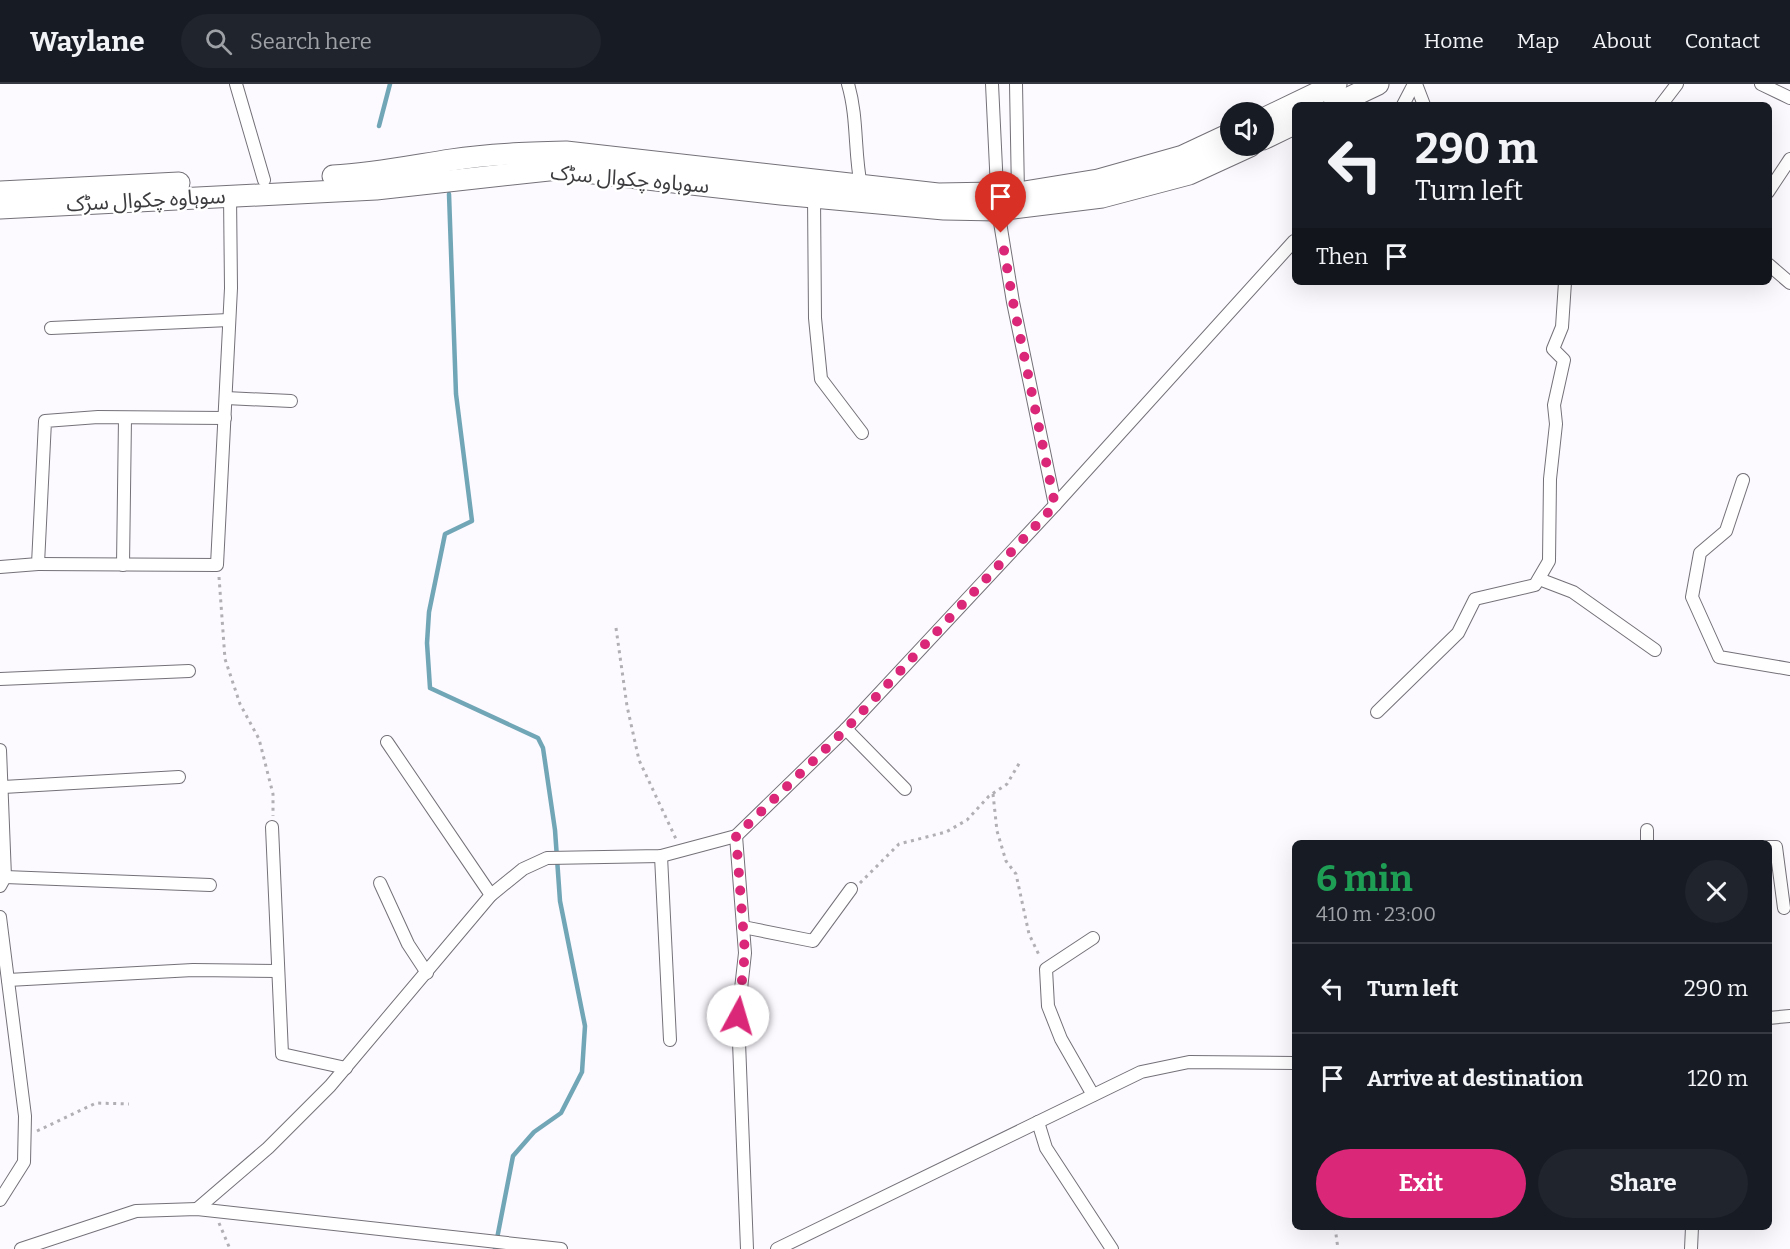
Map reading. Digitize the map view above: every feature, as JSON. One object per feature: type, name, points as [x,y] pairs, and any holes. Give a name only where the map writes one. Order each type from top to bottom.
[{"type":"highway","points":[[1298,102],[1336,84]]},
{"type":"highway","points":[[1340,102],[1378,84]]},
{"type":"highway","points":[[1274,114],[1292,105]]},
{"type":"highway","points":[[1274,134],[1292,125]]},
{"type":"highway","points":[[0,192],[371,174],[476,157],[566,152],[997,202],[1018,193],[1098,180],[1183,156],[1220,139]]},
{"type":"highway","name":"سوہاوہ چکوال سڑک","points":[[0,208],[376,189],[558,169],[944,209],[997,202],[1102,197],[1189,174],[1228,156]]},
{"type":"street","points":[[236,84],[264,180]]},
{"type":"street","points":[[848,84],[856,111],[856,162],[861,186]]},
{"type":"street","points":[[992,84],[997,202],[1013,302],[1055,505]]},
{"type":"street","points":[[1016,84],[1018,193]]},
{"type":"street","points":[[1405,102],[1415,84]]},
{"type":"street","points":[[1415,84],[1423,102]]},
{"type":"street","points":[[1663,102],[1677,84]]},
{"type":"street","points":[[1761,84],[1790,98]]},
{"type":"street","points":[[1772,186],[1790,159]]},
{"type":"street","points":[[0,567],[38,564],[217,565],[229,320],[230,195]]},
{"type":"street","points":[[814,197],[815,318],[821,379],[862,433]]},
{"type":"street","points":[[197,1209],[268,1148],[346,1068],[491,895],[523,869],[547,858],[661,856],[736,836],[846,729],[1055,505],[1292,243]]},
{"type":"street","points":[[1772,267],[1790,283]]},
{"type":"street","points":[[1377,712],[1458,633],[1475,599],[1535,585],[1550,561],[1550,478],[1556,424],[1554,405],[1564,360],[1553,349],[1562,327],[1564,285]]},
{"type":"street","points":[[51,328],[229,320]]},
{"type":"street","points":[[226,398],[291,401]]},
{"type":"street","points":[[123,565],[125,418]]},
{"type":"street","points":[[38,564],[45,421],[225,418]]},
{"type":"street","points":[[1743,480],[1726,531],[1700,553],[1692,597],[1719,657],[1790,669]]},
{"type":"street","points":[[1539,579],[1573,592],[1654,650]]},
{"type":"street","points":[[0,679],[189,671]]},
{"type":"street","points":[[846,729],[905,789]]},
{"type":"street","points":[[387,742],[491,895]]},
{"type":"street","points":[[0,750],[3,787],[3,882],[210,885]]},
{"type":"street","points":[[3,787],[179,777]]},
{"type":"street","points":[[272,827],[282,1054],[346,1068]]},
{"type":"street","points":[[736,836],[745,953],[738,1016],[747,1249]]},
{"type":"street","points":[[1772,847],[1776,847],[1784,908]]},
{"type":"street","points":[[661,856],[670,1040]]},
{"type":"street","points":[[380,883],[408,944],[427,973]]},
{"type":"street","points":[[742,927],[813,940],[851,889]]},
{"type":"street","points":[[0,916],[25,1116],[24,1162],[0,1200]]},
{"type":"street","points":[[1093,938],[1046,969],[1048,1006],[1061,1038],[1093,1095]]},
{"type":"street","points":[[8,980],[193,970],[277,971]]},
{"type":"street","points":[[1772,1018],[1790,1016]]},
{"type":"street","points":[[777,1249],[1141,1072],[1189,1062],[1292,1063]]},
{"type":"street","points":[[1038,1122],[1046,1148],[1112,1249]]},
{"type":"street","points":[[21,1249],[136,1211],[197,1209],[561,1249]]},
{"type":"street","points":[[1691,1249],[1692,1230]]},
{"type":"path","points":[[217,565],[225,659],[240,704],[259,739],[273,794],[272,827]]},
{"type":"path","points":[[616,628],[627,706],[639,760],[682,852]]},
{"type":"path","points":[[851,889],[870,876],[898,844],[945,832],[967,820],[993,794],[1007,784],[1020,762]]},
{"type":"path","points":[[993,794],[997,831],[1006,861],[1016,874],[1029,934],[1046,969]]},
{"type":"path","points":[[24,1137],[96,1103],[129,1104]]},
{"type":"path","points":[[214,1211],[230,1249]]},
{"type":"path","points":[[1335,1230],[1338,1249]]},
{"type":"waterway","points":[[379,126],[390,84]]},
{"type":"waterway","points":[[449,194],[456,394],[472,521],[445,534],[429,612],[427,643],[430,688],[538,738],[543,748],[555,830],[560,901],[585,1026],[582,1072],[561,1113],[534,1132],[513,1156],[495,1249]]},
{"type":"route","points":[[738,1016],[745,953],[736,836],[846,729],[1055,505],[1001,233]]}]
